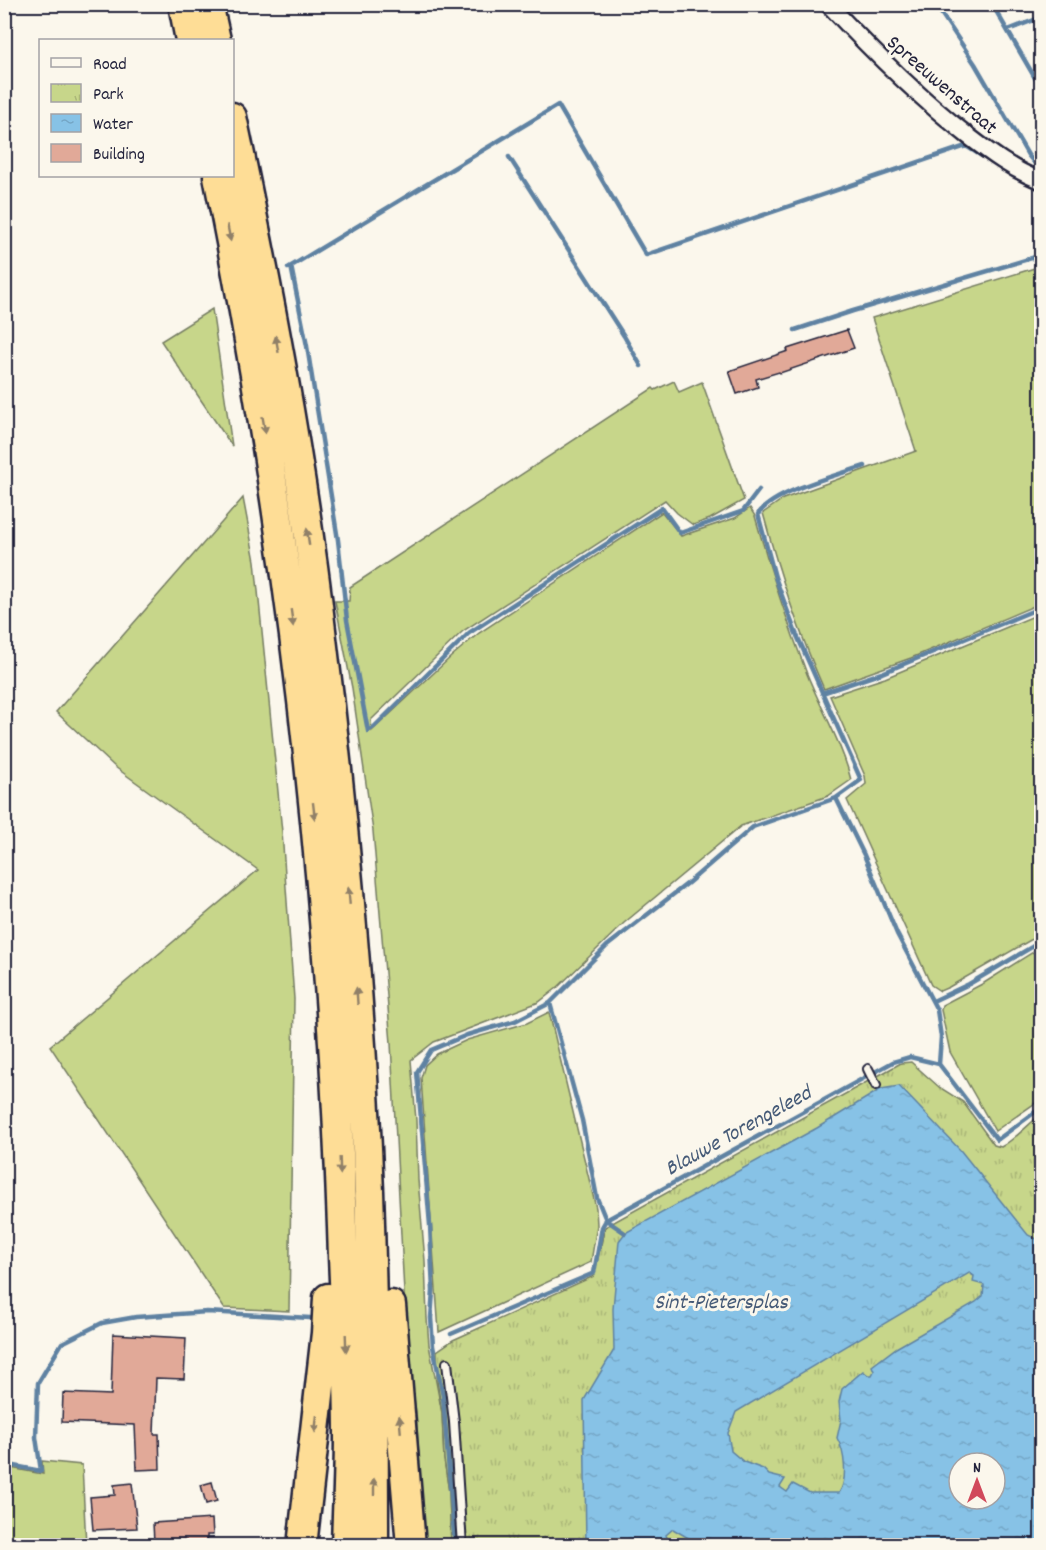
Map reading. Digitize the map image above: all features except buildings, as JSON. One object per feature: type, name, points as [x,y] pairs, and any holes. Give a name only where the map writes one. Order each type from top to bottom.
[{"type":"highway","points":[[183,4],[190,39]]},
{"type":"highway","points":[[208,4],[216,39]]},
{"type":"highway","points":[[234,126],[258,239],[292,427],[321,627],[343,830],[360,1038],[373,1319],[374,1545]]},
{"type":"highway","points":[[218,177],[266,441],[293,625],[317,833],[338,1110],[349,1433],[346,1545]]},
{"type":"highway","points":[[360,1038],[380,1152],[393,1344],[411,1545]]},
{"type":"highway","points":[[302,1545],[326,1333],[330,1240],[342,1221]]},
{"type":"street","name":"Spreeuwenstraat","points":[[828,4],[908,85],[951,123],[989,152],[1030,177],[1041,181]]},
{"type":"lane","points":[[868,1069],[876,1085]]},
{"type":"lane","points":[[447,1363],[454,1422],[462,1545]]},
{"type":"green space","points":[[1041,266],[1041,603],[911,658],[824,689],[790,602],[763,513],[783,499],[916,451],[872,318]]},
{"type":"green space","points":[[212,309],[232,446],[161,341]]},
{"type":"green space","points":[[674,381],[679,392],[702,382],[744,500],[710,519],[693,525],[665,500],[463,631],[371,720],[372,731],[479,633],[662,512],[681,536],[735,518],[750,508],[755,516],[779,596],[800,654],[851,780],[828,796],[741,826],[624,923],[557,988],[539,1002],[434,1042],[411,1060],[429,1345],[442,1413],[451,1545],[425,1545],[416,1412],[407,1350],[391,1043],[373,831],[352,688],[335,601],[349,601],[350,587],[653,388],[655,390]]},
{"type":"green space","points":[[243,498],[255,561],[282,832],[294,999],[289,1311],[224,1308],[50,1046],[258,870],[115,767],[56,712]]},
{"type":"green space","points":[[1041,613],[1041,934],[940,991],[931,985],[847,800],[866,784],[865,776],[830,696],[885,678]]},
{"type":"green space","points":[[1041,947],[1041,1099],[995,1131],[950,1052],[941,1010],[942,1005],[984,983]]},
{"type":"green space","points":[[549,1012],[596,1208],[597,1225],[591,1262],[439,1332],[421,1078],[425,1065],[437,1054],[467,1040],[527,1023]]},
{"type":"green space","name":"Sint-Pietersplas","points":[[911,1062],[939,1087],[963,1102],[994,1145],[1001,1147],[1006,1144],[1041,1114],[1041,1545],[451,1545],[449,1492],[437,1381],[437,1351],[453,1340],[594,1276],[605,1227],[901,1063]]},
{"type":"green space","points":[[42,1461],[82,1465],[86,1545],[5,1545],[5,1467],[43,1474]]},
{"type":"water","name":"Sint-Pietersplas","points":[[899,1086],[961,1151],[1028,1235],[1041,1241],[1041,1545],[702,1546],[673,1529],[666,1535],[670,1545],[586,1545],[584,1400],[614,1350],[613,1309],[619,1241],[625,1233],[817,1128],[881,1089]],"holes":[[[969,1273],[974,1276],[973,1282],[984,1285],[983,1296],[976,1302],[896,1348],[872,1366],[874,1371],[872,1375],[863,1371],[842,1389],[839,1402],[841,1420],[837,1438],[844,1458],[844,1481],[839,1493],[810,1493],[793,1484],[787,1492],[780,1487],[785,1479],[769,1475],[763,1469],[744,1462],[731,1451],[728,1433],[736,1412]]]},
{"type":"waterway","points":[[839,4],[852,19]]},
{"type":"waterway","points":[[935,4],[975,64],[1028,155],[1042,172]]},
{"type":"waterway","points":[[992,4],[1042,90]]},
{"type":"waterway","points":[[1008,30],[1042,17]]},
{"type":"waterway","points":[[288,268],[558,105],[646,255],[966,146],[982,156]]},
{"type":"waterway","points":[[509,157],[641,366]]},
{"type":"waterway","points":[[1028,183],[1042,190]]},
{"type":"waterway","points":[[795,330],[1042,255]]},
{"type":"waterway","points":[[291,266],[307,346],[338,540],[347,620],[368,731],[469,633],[662,508],[680,533],[743,511],[759,490]]},
{"type":"waterway","points":[[865,466],[792,491],[766,506],[758,514],[775,577],[795,631],[861,780],[836,798],[864,855],[897,934],[937,1010],[941,1037],[939,1064]]},
{"type":"waterway","points":[[822,693],[882,673],[1042,607]]},
{"type":"waterway","points":[[625,1233],[606,1220],[597,1198],[582,1120],[550,1003],[607,946],[688,883],[753,827],[836,798]]},
{"type":"waterway","points":[[933,1001],[969,984],[1042,941]]},
{"type":"waterway","points":[[455,1546],[443,1396],[433,1346],[430,1225],[417,1072],[431,1050],[467,1035],[515,1021],[550,1003]]},
{"type":"waterway","name":"Blauwe Torengeleed","points":[[451,1334],[594,1273],[602,1227],[606,1220],[893,1062],[910,1057],[939,1064],[997,1140],[1042,1107]]},
{"type":"waterway","name":"Blauwe Torengeleed","points":[[4,1464],[41,1471],[36,1437],[38,1383],[62,1343],[102,1323],[136,1317],[207,1312],[310,1318]]}]
